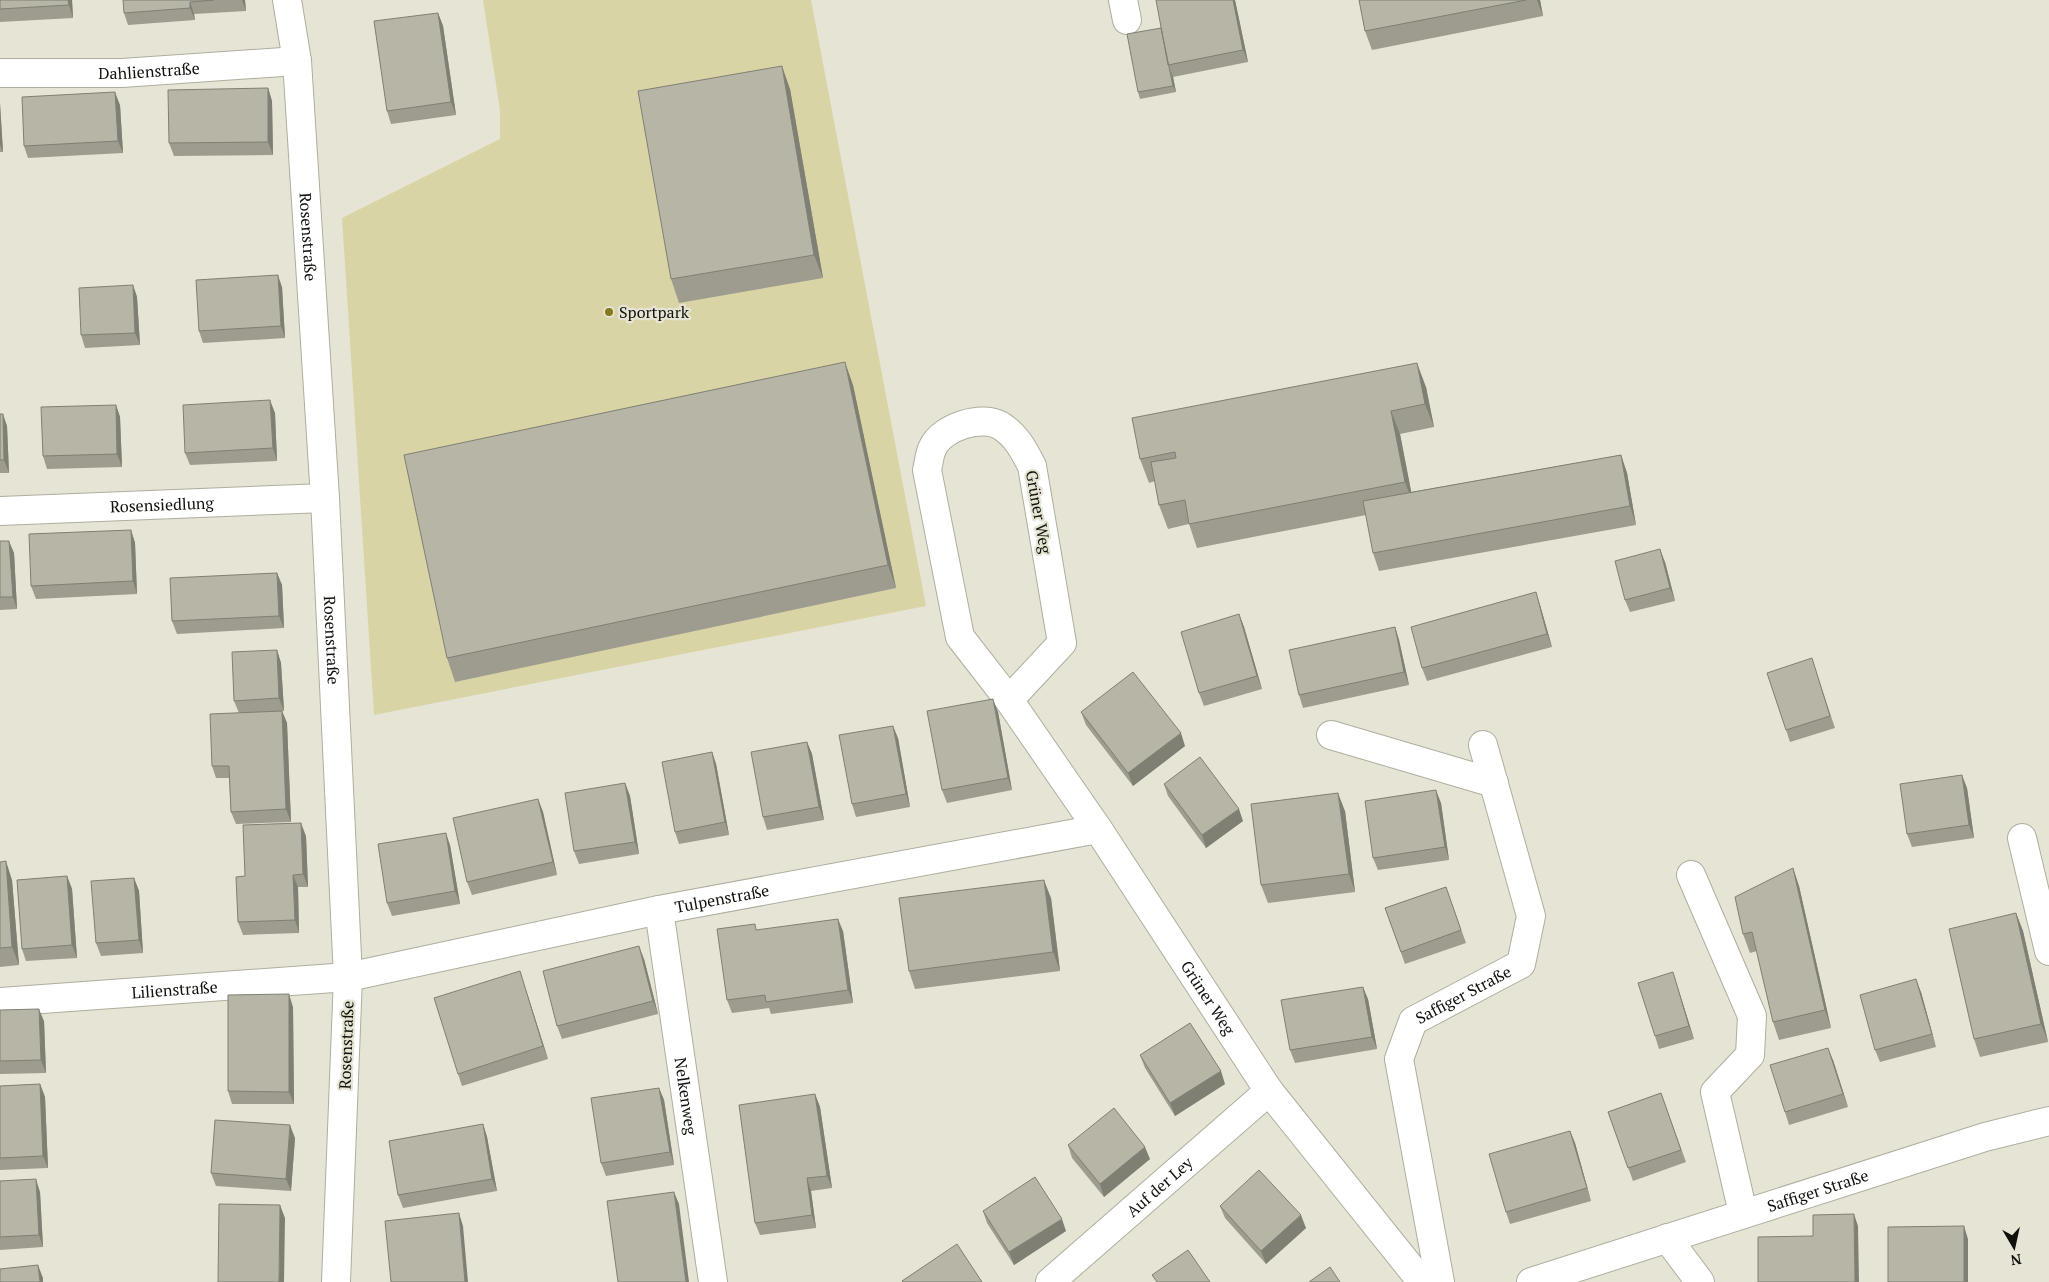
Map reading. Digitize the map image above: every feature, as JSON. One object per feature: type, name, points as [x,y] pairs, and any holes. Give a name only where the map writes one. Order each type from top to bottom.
[{"type":"street","name":"Rosenstraße","points":[[287,0],[297,61],[325,498],[348,977],[336,1282]]},
{"type":"street","name":"Dahlienstraße","points":[[0,73],[122,73],[297,61]]},
{"type":"street","name":"Grüner Weg","points":[[1010,700],[1062,642],[1032,466],[1021,444],[1000,425],[978,421],[950,429],[933,446],[927,470],[960,638],[1010,700],[1098,829],[1270,1091],[1422,1282]]},
{"type":"street","name":"Rosensiedlung","points":[[0,511],[325,498]]},
{"type":"street","points":[[1331,735],[1494,783]]},
{"type":"street","name":"Saffiger Straße","points":[[1440,1282],[1399,1059],[1414,1021],[1521,964],[1532,916],[1483,745]]},
{"type":"street","name":"Tulpenstraße","points":[[348,977],[659,910],[1098,829]]},
{"type":"street","points":[[2022,838],[2049,951]]},
{"type":"street","points":[[1691,875],[1752,1016],[1750,1056],[1714,1092],[1743,1213]]},
{"type":"street","name":"Nelkenweg","points":[[659,910],[713,1282]]},
{"type":"street","name":"Lilienstraße","points":[[0,1002],[348,977]]},
{"type":"street","name":"Auf der Ley","points":[[1050,1282],[1270,1091]]},
{"type":"street","name":"Saffiger Straße","points":[[1531,1282],[1985,1137],[2049,1120]]},
{"type":"street","points":[[1668,1238],[1700,1282]]},
{"type":"shaded area","name":"Sportpark","points":[[483,0],[811,0],[926,606],[374,715],[342,218],[500,139],[500,110]]},
{"type":"building","points":[[0,0],[68,0],[69,5],[0,9]]},
{"type":"building","points":[[123,0],[214,0],[190,2],[190,8],[124,13]]},
{"type":"building","points":[[1156,0],[1233,0],[1243,50],[1168,65]]},
{"type":"building","points":[[1359,0],[1526,0],[1365,31]]},
{"type":"building","points":[[438,13],[451,102],[387,111],[374,21]]},
{"type":"building","points":[[1161,28],[1173,86],[1138,92],[1127,34]]},
{"type":"building","points":[[782,66],[814,255],[671,279],[638,91]]},
{"type":"building","points":[[268,88],[268,142],[169,143],[168,90]]},
{"type":"building","points":[[115,92],[118,141],[24,146],[22,97]]},
{"type":"building","points":[[278,275],[281,326],[199,331],[196,280]]},
{"type":"building","points":[[133,285],[135,333],[81,335],[79,288]]},
{"type":"building","points":[[845,362],[888,565],[447,658],[404,455]]},
{"type":"building","points":[[1417,363],[1425,404],[1391,411],[1405,482],[1189,524],[1185,500],[1159,505],[1151,462],[1176,458],[1175,452],[1140,459],[1132,418]]},
{"type":"building","points":[[270,400],[273,448],[185,453],[183,405]]},
{"type":"building","points":[[116,405],[117,454],[43,456],[41,407]]},
{"type":"building","points":[[0,414],[3,414],[4,460],[0,460]]},
{"type":"building","points":[[1621,455],[1630,506],[1373,553],[1363,501]]},
{"type":"building","points":[[131,530],[133,581],[31,586],[29,534]]},
{"type":"building","points":[[0,541],[9,541],[13,597],[0,597]]},
{"type":"building","points":[[1660,549],[1670,588],[1625,600],[1615,561]]},
{"type":"building","points":[[277,573],[279,616],[172,621],[170,578]]},
{"type":"building","points":[[1536,592],[1547,634],[1422,668],[1411,627]]},
{"type":"building","points":[[1239,614],[1257,676],[1199,693],[1181,632]]},
{"type":"building","points":[[1395,627],[1404,672],[1299,695],[1289,650]]},
{"type":"building","points":[[277,650],[279,698],[234,701],[232,652]]},
{"type":"building","points":[[1812,658],[1830,716],[1786,730],[1767,673]]},
{"type":"building","points":[[1133,672],[1181,733],[1128,773],[1081,712]]},
{"type":"building","points":[[993,699],[1008,778],[942,790],[927,711]]},
{"type":"building","points":[[282,711],[286,809],[231,812],[229,766],[212,766],[210,714]]},
{"type":"building","points":[[893,726],[906,794],[852,804],[839,735]]},
{"type":"building","points":[[807,742],[819,807],[763,817],[751,752]]},
{"type":"building","points":[[712,752],[725,822],[675,832],[662,762]]},
{"type":"building","points":[[1200,757],[1239,809],[1202,835],[1164,784]]},
{"type":"building","points":[[1962,775],[1969,825],[1907,834],[1900,784]]},
{"type":"building","points":[[625,783],[635,842],[574,851],[565,793]]},
{"type":"building","points":[[1436,790],[1445,847],[1373,858],[1365,801]]},
{"type":"building","points":[[1338,793],[1349,874],[1261,885],[1251,804]]},
{"type":"building","points":[[538,799],[553,862],[467,882],[453,818]]},
{"type":"building","points":[[301,823],[303,874],[293,875],[295,920],[238,922],[236,877],[245,876],[243,825]]},
{"type":"building","points":[[446,833],[455,891],[387,903],[378,844]]},
{"type":"building","points":[[6,861],[12,947],[0,948],[0,862]]},
{"type":"building","points":[[1793,868],[1825,1010],[1773,1022],[1752,932],[1743,934],[1735,897]]},
{"type":"building","points":[[67,876],[72,945],[22,949],[17,880]]},
{"type":"building","points":[[134,878],[139,940],[96,943],[91,881]]},
{"type":"building","points":[[1044,880],[1053,952],[909,971],[899,898]]},
{"type":"building","points":[[1446,887],[1461,930],[1401,952],[1385,908]]},
{"type":"building","points":[[2016,913],[2041,1024],[1974,1039],[1949,929]]},
{"type":"building","points":[[838,919],[848,990],[766,1002],[765,995],[727,1000],[717,929],[755,924],[756,930]]},
{"type":"building","points":[[639,946],[653,1001],[557,1026],[543,971]]},
{"type":"building","points":[[520,971],[543,1046],[458,1074],[434,998]]},
{"type":"building","points":[[1673,972],[1689,1026],[1655,1036],[1638,983]]},
{"type":"building","points":[[1916,979],[1932,1034],[1875,1050],[1860,995]]},
{"type":"building","points":[[1363,987],[1372,1037],[1290,1050],[1281,1000]]},
{"type":"building","points":[[289,994],[289,1092],[228,1091],[228,995]]},
{"type":"building","points":[[39,1009],[41,1060],[0,1061],[0,1010]]},
{"type":"building","points":[[1190,1023],[1221,1071],[1170,1103],[1140,1055]]},
{"type":"building","points":[[1828,1048],[1843,1094],[1785,1112],[1770,1065]]},
{"type":"building","points":[[40,1084],[43,1156],[0,1158],[0,1086]]},
{"type":"building","points":[[659,1088],[670,1152],[601,1163],[591,1098]]},
{"type":"building","points":[[1661,1093],[1681,1150],[1628,1168],[1608,1112]]},
{"type":"building","points":[[815,1094],[827,1176],[807,1178],[812,1215],[755,1223],[739,1105]]},
{"type":"building","points":[[1114,1108],[1145,1147],[1100,1184],[1068,1145]]},
{"type":"building","points":[[215,1120],[290,1125],[286,1179],[211,1173]]},
{"type":"building","points":[[483,1124],[492,1179],[398,1195],[389,1141]]},
{"type":"building","points":[[1570,1131],[1587,1188],[1506,1212],[1489,1154]]},
{"type":"building","points":[[1259,1170],[1301,1215],[1261,1251],[1220,1206]]},
{"type":"building","points":[[1035,1177],[1062,1219],[1009,1252],[983,1211]]},
{"type":"building","points":[[36,1179],[39,1235],[0,1237],[0,1181]]},
{"type":"building","points":[[674,1192],[686,1282],[618,1282],[607,1201]]},
{"type":"building","points":[[219,1204],[280,1205],[279,1282],[218,1282]]},
{"type":"building","points":[[459,1213],[465,1282],[391,1282],[385,1221]]},
{"type":"building","points":[[1854,1214],[1855,1282],[1758,1282],[1758,1237],[1813,1236],[1813,1215]]},
{"type":"building","points":[[1964,1226],[1964,1282],[1888,1282],[1888,1227]]},
{"type":"building","points":[[957,1244],[982,1282],[902,1281]]},
{"type":"building","points":[[1188,1250],[1210,1282],[1157,1282],[1152,1275]]},
{"type":"building","points":[[38,1265],[40,1282],[0,1282],[0,1269]]},
{"type":"building","points":[[1330,1267],[1340,1282],[1309,1282]]},
{"type":"place","name":"Sportpark","points":[[609,312]]}]
